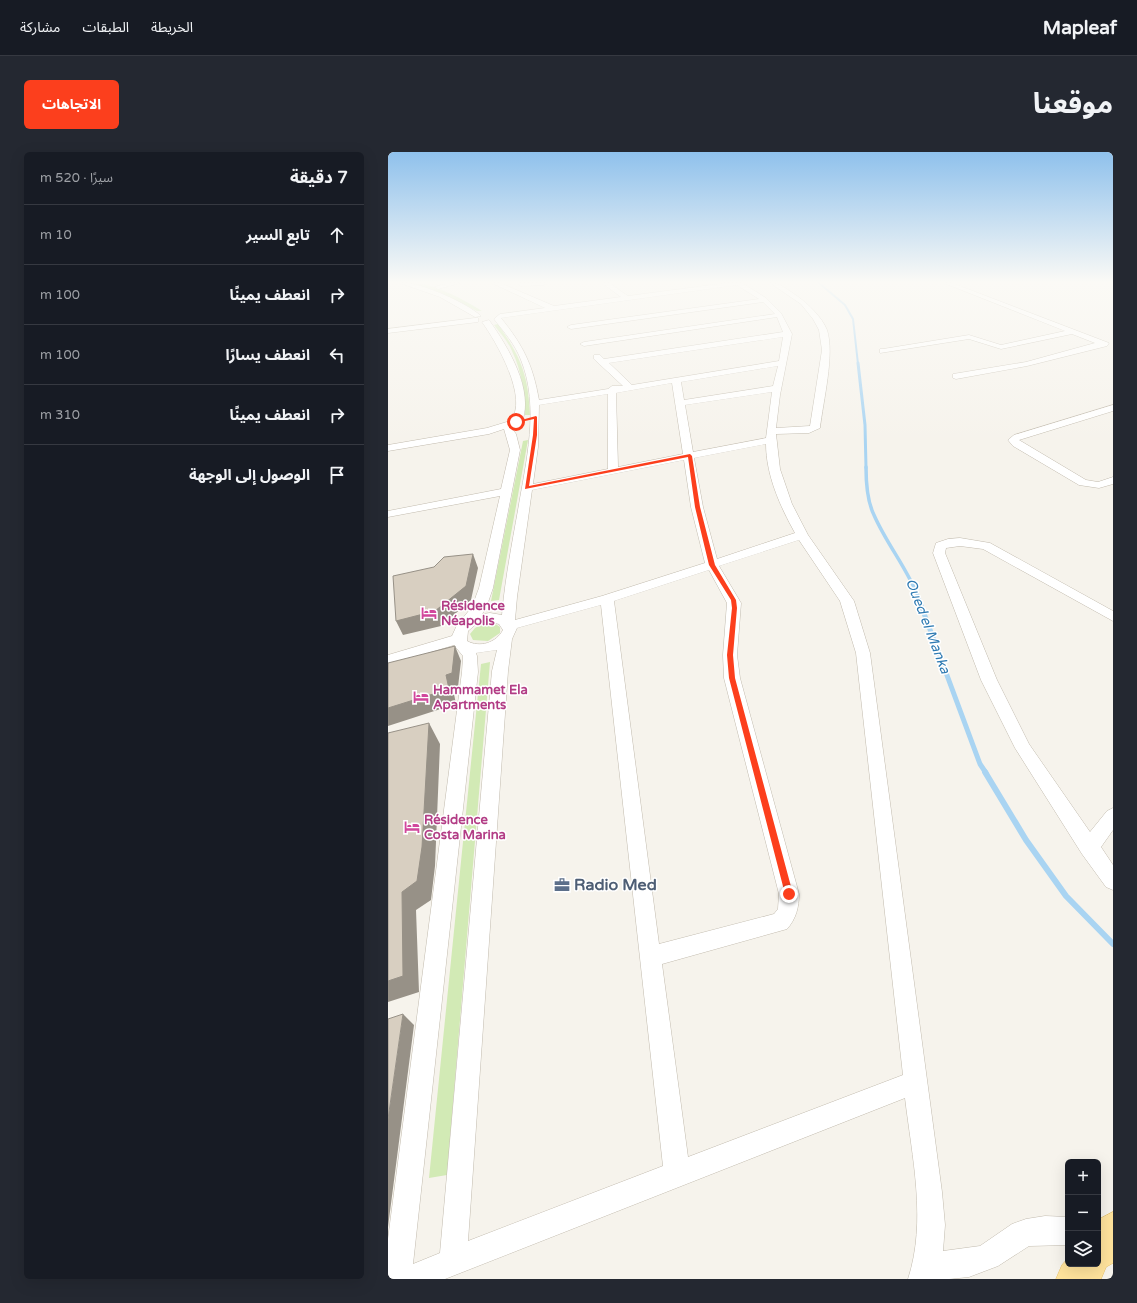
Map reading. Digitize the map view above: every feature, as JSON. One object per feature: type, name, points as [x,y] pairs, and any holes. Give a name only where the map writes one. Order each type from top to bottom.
[{"type":"main road","points":[[1076,1279],[1084,1267]]},
{"type":"street","points":[[397,1279],[470,672],[470,656],[461,642],[459,634],[483,598],[515,450],[511,434],[508,430],[516,422],[519,407],[515,377],[502,346],[494,336]]},
{"type":"street","points":[[453,1261],[500,671],[508,630],[510,597],[535,435],[536,403],[530,371],[522,353],[511,336]]},
{"type":"street","points":[[578,336],[602,362],[629,387]]},
{"type":"street","points":[[584,344],[641,336]]},
{"type":"street","points":[[602,362],[777,336]]},
{"type":"street","points":[[788,336],[771,436],[774,468],[780,489],[802,535],[832,576],[847,600],[863,653],[915,1082],[930,1192],[932,1230],[924,1272],[945,1265],[981,1259],[995,1253],[1023,1234],[1056,1230],[1065,1231]]},
{"type":"street","points":[[527,488],[690,456],[771,436],[815,428],[826,350],[824,336]]},
{"type":"street","points":[[883,351],[969,337],[993,346],[1001,347],[1055,336]]},
{"type":"street","points":[[1082,336],[1104,344]]},
{"type":"street","points":[[956,376],[1018,366],[1113,341]]},
{"type":"street","points":[[536,403],[612,389],[782,363]]},
{"type":"street","points":[[650,956],[780,922],[787,915],[789,905],[789,894],[732,678],[730,655],[734,608],[733,600],[712,565],[698,507],[676,379]]},
{"type":"street","points":[[681,404],[778,388]]},
{"type":"street","points":[[612,389],[613,471]]},
{"type":"street","points":[[1113,408],[1017,437],[1013,440],[1016,444],[1083,483],[1099,485],[1113,480]]},
{"type":"street","points":[[389,445],[489,431],[536,417]]},
{"type":"street","points":[[489,431],[535,435]]},
{"type":"street","points":[[388,514],[505,492]]},
{"type":"street","points":[[388,660],[461,642],[472,649],[490,647],[508,630],[802,535]]},
{"type":"street","points":[[1113,618],[986,546],[960,542],[948,543],[940,546],[939,553],[989,680],[1023,748],[1089,848],[1113,881]]},
{"type":"street","points":[[607,599],[677,1176]]},
{"type":"street","points":[[467,624],[486,617],[503,620],[508,630]]},
{"type":"street","points":[[1089,848],[1113,816]]},
{"type":"street","points":[[413,1279],[453,1261],[677,1176],[915,1082]]},
{"type":"green space","points":[[503,336],[505,336],[518,357],[522,367],[527,388],[530,415],[525,415],[522,383],[518,366]]},
{"type":"green space","points":[[528,440],[499,600],[491,601],[523,441]]},
{"type":"green space","points":[[484,623],[494,623],[500,627],[500,633],[488,641],[473,640],[470,634],[475,628]]},
{"type":"green space","points":[[490,662],[447,1175],[429,1178],[481,664]]},
{"type":"building","points":[[473,554],[466,586],[435,611],[396,621],[393,576],[434,567],[444,557]]},
{"type":"building","points":[[455,646],[452,673],[446,675],[449,689],[388,708],[388,663]]},
{"type":"building","points":[[429,723],[422,847],[417,881],[402,892],[403,976],[388,981],[388,733]]},
{"type":"building","points":[[403,1014],[388,1119],[388,1019]]},
{"type":"waterway","name":"Oued el Manka","points":[[855,336],[858,364]]},
{"type":"waterway","name":"Oued el Manka","points":[[858,363],[865,425],[866,468]]},
{"type":"waterway","name":"Oued el Manka","points":[[866,468],[867,491],[872,510],[885,537],[910,578],[920,601]]},
{"type":"waterway","name":"Oued el Manka","points":[[919,600],[980,764],[986,773]]},
{"type":"waterway","name":"Oued el Manka","points":[[985,772],[1026,840],[1066,896],[1113,944]]},
{"type":"place","name":"Résidence Néapolis","points":[[429,613]]},
{"type":"place","name":"Hammamet Ela Apartments","points":[[421,697]]},
{"type":"place","name":"Résidence Costa Marina","points":[[412,827]]},
{"type":"place","name":"Radio Med","points":[[562,885]]},
{"type":"route","points":[[516,422],[536,417],[535,435],[527,488],[690,456],[692,480],[712,565],[731,595],[734,603],[730,655],[732,678],[789,894]]}]
